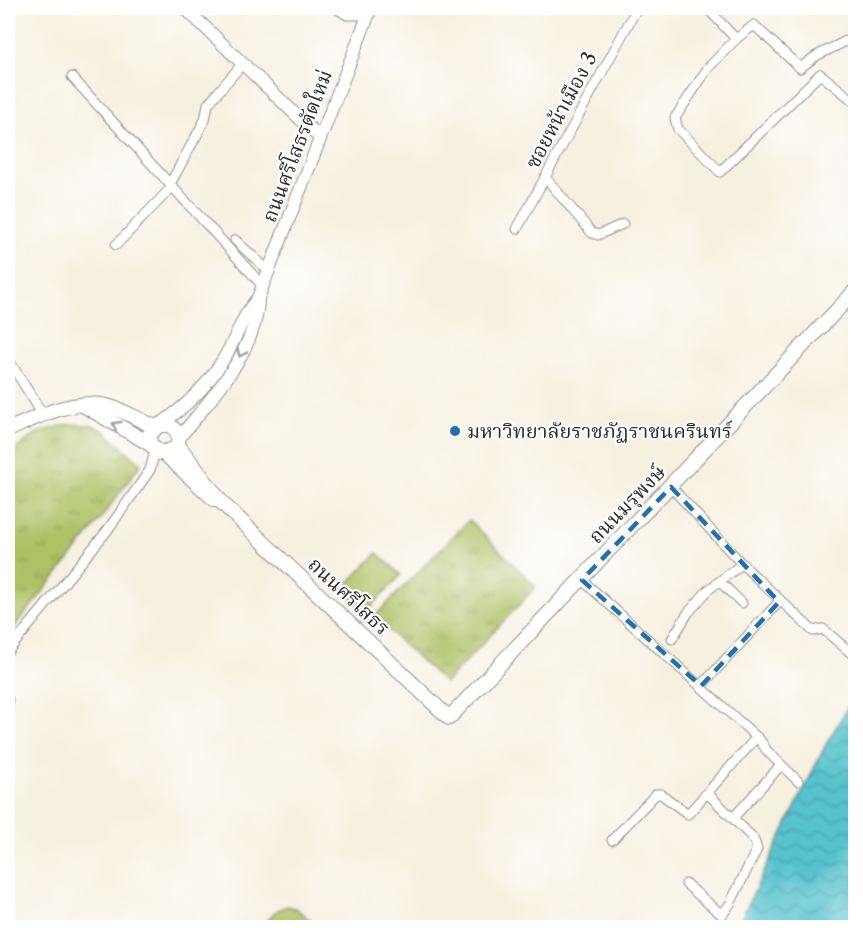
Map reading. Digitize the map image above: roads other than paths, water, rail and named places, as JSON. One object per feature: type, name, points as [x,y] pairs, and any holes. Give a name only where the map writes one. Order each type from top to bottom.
[{"type":"main road","name":"ถนนมรุพงษ์","points":[[449,718],[671,487],[855,290]]},
{"type":"main road","points":[[8,430],[43,415],[83,405],[105,405],[157,426],[149,435],[156,450],[178,441]]},
{"type":"main road","name":"ถนนศรีโสธร","points":[[83,405],[156,450],[208,496],[222,502]]},
{"type":"main road","name":"ถนนศรีโสธร","points":[[157,426],[169,425],[222,502],[449,718]]},
{"type":"street","points":[[185,8],[320,138]]},
{"type":"street","points":[[336,8],[347,15],[369,11]]},
{"type":"street","name":"ซอยหน้าเมือง 3","points":[[517,230],[637,8]]},
{"type":"street","points":[[706,8],[736,39]]},
{"type":"street","name":"ถนนศรีโสธรตัดใหม่","points":[[157,426],[189,402],[208,380],[226,355],[249,308],[258,298],[369,11]]},
{"type":"street","points":[[820,74],[720,172],[678,129],[675,118],[708,68],[753,25],[801,68],[807,62],[855,36]]},
{"type":"street","points":[[807,62],[855,103]]},
{"type":"street","points":[[116,245],[171,186],[205,120],[208,104],[243,63]]},
{"type":"street","points":[[72,77],[263,286]]},
{"type":"street","points":[[545,177],[592,233],[598,235],[623,224]]},
{"type":"street","points":[[235,240],[269,271]]},
{"type":"street","name":"ถนนศรีโสธรตัดใหม่","points":[[178,441],[221,388],[234,368],[258,312],[258,298]]},
{"type":"street","points":[[8,359],[43,415]]},
{"type":"street","points":[[8,651],[107,531],[150,470],[156,450]]},
{"type":"street","points":[[671,487],[779,602],[813,632],[823,629],[855,657]]},
{"type":"street","points":[[672,639],[688,614],[708,590],[742,564]]},
{"type":"street","points":[[582,580],[757,737],[798,781]]},
{"type":"street","points":[[720,582],[742,603]]},
{"type":"street","points":[[701,686],[779,602]]},
{"type":"street","points":[[612,840],[656,794],[661,794],[688,814],[757,737]]},
{"type":"street","points":[[733,818],[781,765]]},
{"type":"street","points":[[686,884],[719,914],[725,912],[757,849],[753,838],[708,793]]},
{"type":"water","points":[[855,695],[855,927],[737,927],[826,744]]},
{"type":"place","name":"มหาวิทยาลัยราชภัฏราชนครินทร์","points":[[455,431]]}]
